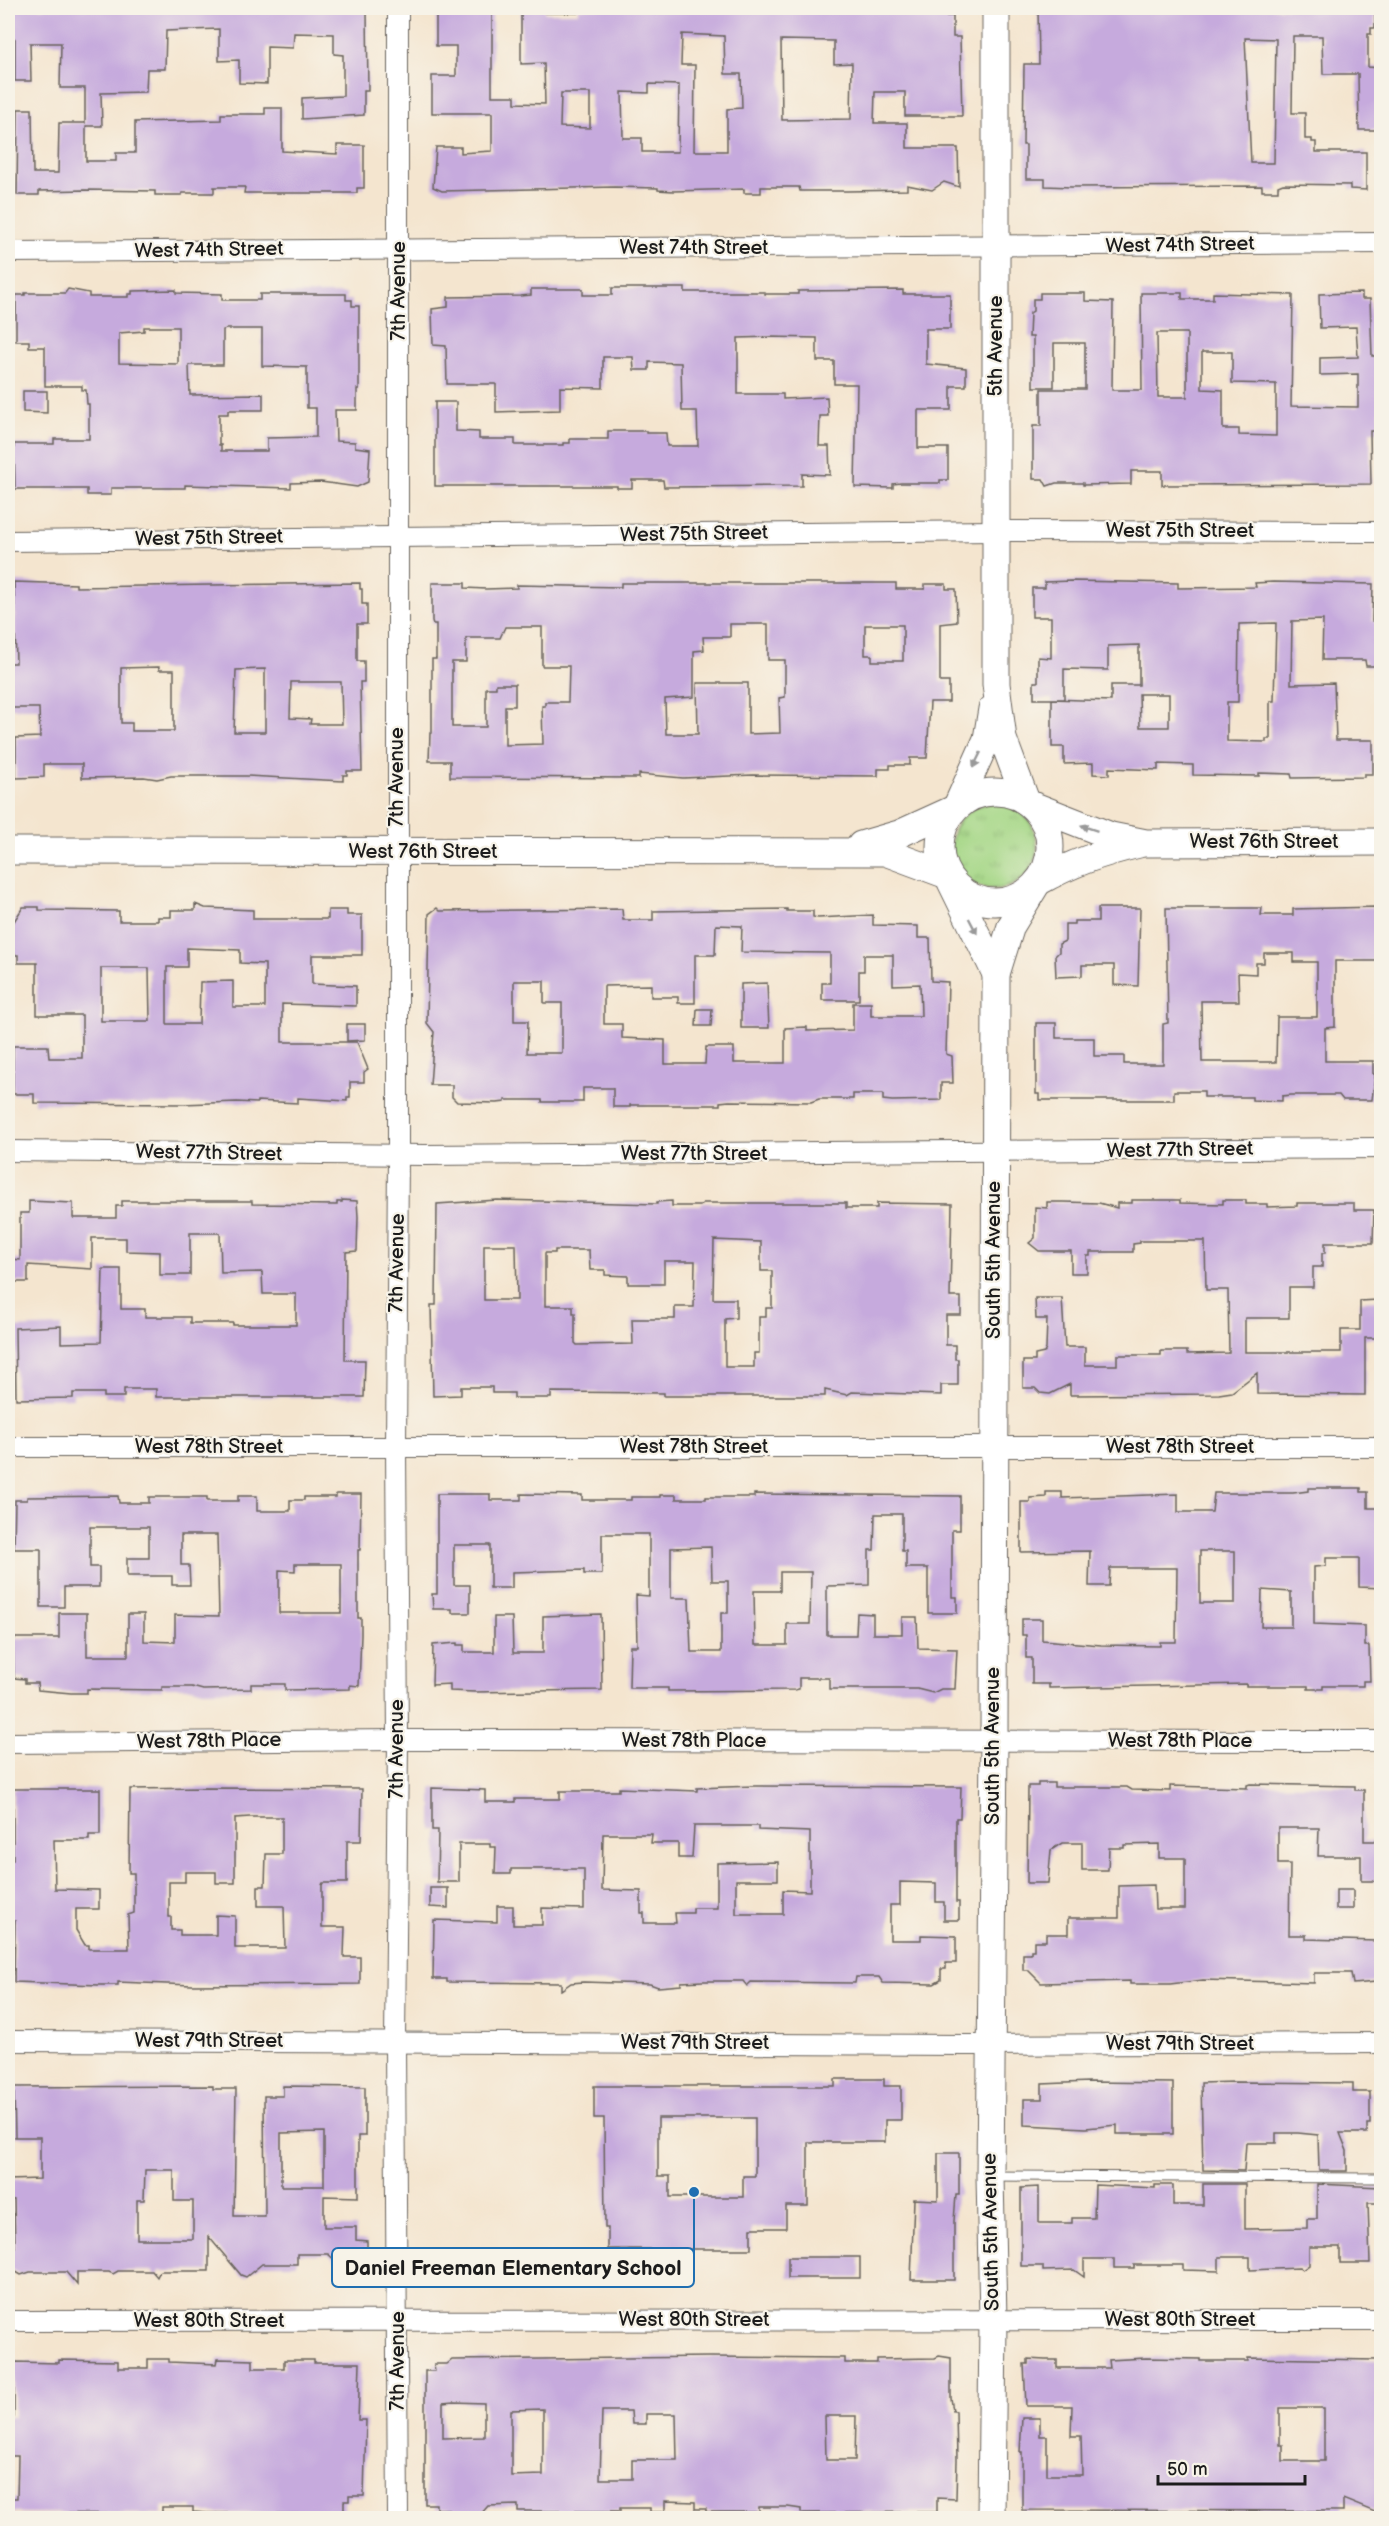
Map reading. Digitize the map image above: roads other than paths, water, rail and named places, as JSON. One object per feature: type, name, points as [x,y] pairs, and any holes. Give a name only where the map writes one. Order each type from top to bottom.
[{"type":"street","name":"7th Avenue","points":[[398,8],[396,1447],[398,1740],[395,2041],[398,2518]]},
{"type":"street","name":"5th Avenue","points":[[996,8],[996,684],[1003,739],[1029,803]]},
{"type":"street","name":"West 74th Street","points":[[8,252],[1382,243]]},
{"type":"street","name":"West 75th Street","points":[[8,541],[996,531],[1382,532]]},
{"type":"street","name":"5th Avenue","points":[[955,808],[987,739],[996,684]]},
{"type":"street","points":[[998,791],[1013,794],[1029,803],[1043,818],[1049,834],[1051,851],[1047,868],[1037,884],[1021,896],[1007,901],[990,902],[971,897],[948,877],[941,858],[940,841],[944,824],[955,808],[969,797],[998,791]]},
{"type":"street","name":"West 76th Street","points":[[1029,803],[1111,836],[1146,843],[1382,842]]},
{"type":"street","name":"West 76th Street","points":[[839,851],[899,834],[933,821],[955,808]]},
{"type":"street","name":"West 76th Street","points":[[1037,884],[1071,864],[1096,855],[1146,843]]},
{"type":"street","name":"West 76th Street","points":[[8,851],[885,852],[948,877]]},
{"type":"street","name":"South 5th Avenue","points":[[948,877],[996,974]]},
{"type":"street","name":"South 5th Avenue","points":[[991,2518],[993,2319],[990,2045],[994,1741],[996,974],[1011,926],[1037,884]]},
{"type":"street","name":"West 77th Street","points":[[8,1151],[398,1155],[1382,1148]]},
{"type":"street","name":"West 78th Street","points":[[8,1447],[1382,1446]]},
{"type":"street","name":"West 78th Place","points":[[8,1743],[398,1740],[1382,1741]]},
{"type":"street","name":"West 79th Street","points":[[8,2041],[990,2045],[1382,2043]]},
{"type":"street","name":"West 80th Street","points":[[8,2321],[1382,2320]]},
{"type":"lane","points":[[990,2176],[1382,2178]]},
{"type":"place","name":"Daniel Freeman Elementary School","points":[[694,2192]]}]
